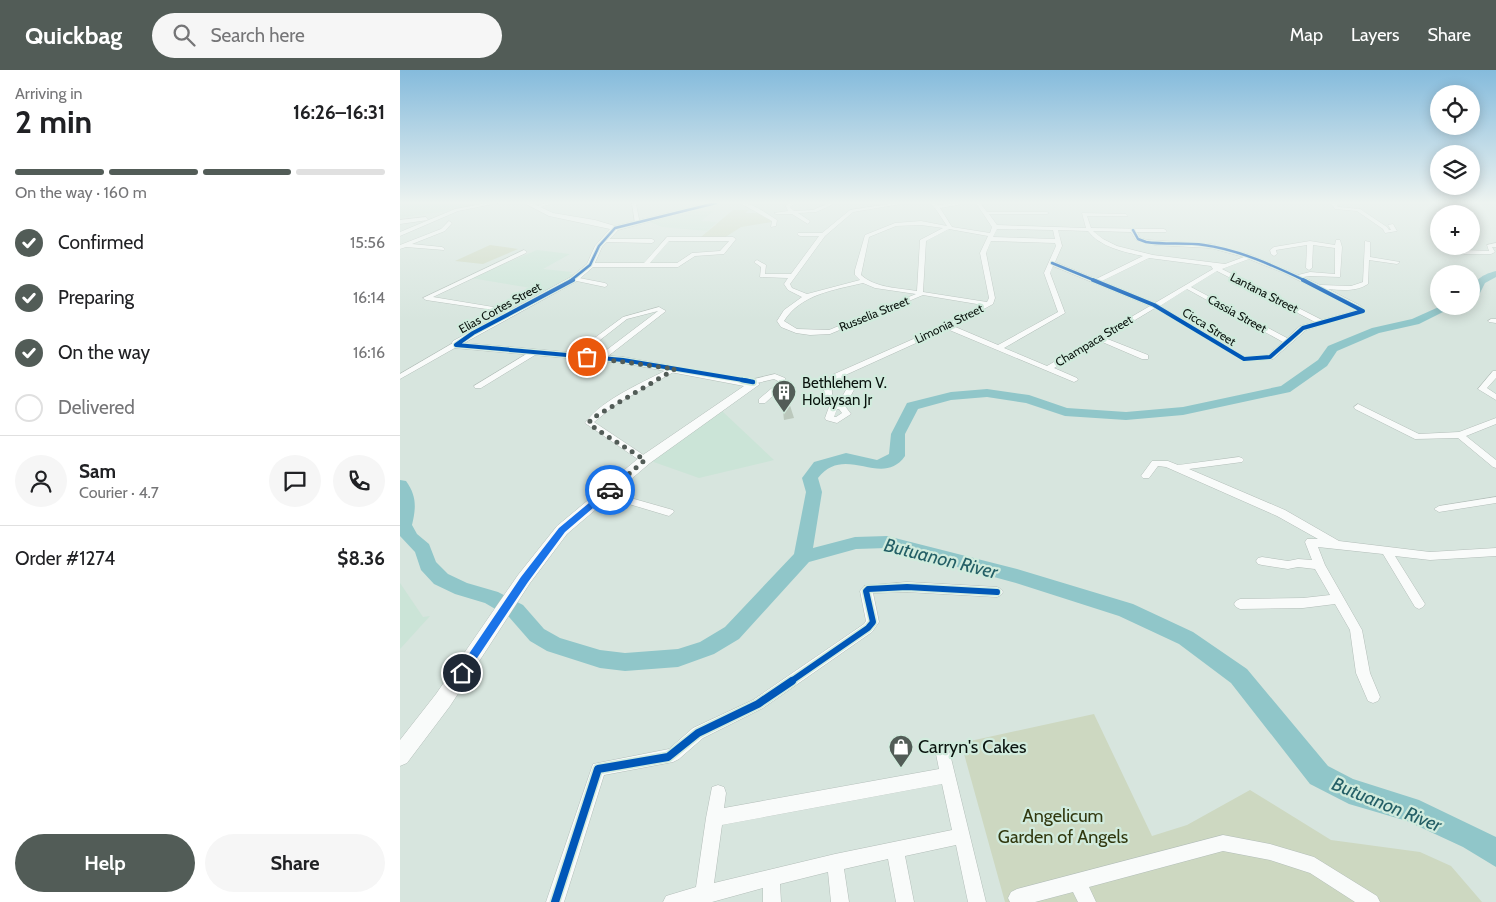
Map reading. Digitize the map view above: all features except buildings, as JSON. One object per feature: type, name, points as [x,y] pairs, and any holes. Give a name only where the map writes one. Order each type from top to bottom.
[{"type":"street","name":"Elias Cortes Street","points":[[456,344],[574,279],[590,265],[603,242]]},
{"type":"street","points":[[646,264],[665,242]]},
{"type":"street","points":[[590,265],[646,264],[678,266],[694,254],[722,253],[731,242]]},
{"type":"street","points":[[806,296],[787,286],[792,276],[818,242]]},
{"type":"street","points":[[864,242],[858,270],[858,275],[864,282],[883,288],[990,304]]},
{"type":"street","name":"Russelia Street","points":[[864,282],[806,296],[782,316],[780,321],[783,325],[815,332],[837,330],[922,293],[923,242]]},
{"type":"street","name":"Limonia Street","points":[[835,377],[947,326],[990,304],[992,298],[983,252],[988,242]]},
{"type":"street","points":[[998,348],[1062,313],[1050,266],[1059,247],[1059,242]]},
{"type":"street","points":[[1107,242],[1148,256],[1180,262],[1227,264]]},
{"type":"street","name":"Cicca Street","points":[[1050,266],[1060,268],[1154,306],[1244,359],[1270,357],[1296,331],[1320,322],[1363,311],[1357,306],[1297,277],[1209,245],[1157,242]]},
{"type":"street","name":"Cicca Street","points":[[1318,287],[1362,286],[1366,283],[1367,242]]},
{"type":"street","points":[[1309,268],[1310,243]]},
{"type":"street","points":[[1274,254],[1272,251],[1274,249],[1310,243],[1339,244],[1338,276],[1310,274],[1297,277]]},
{"type":"street","points":[[1480,253],[1492,252],[1489,246],[1496,245]]},
{"type":"street","points":[[402,246],[442,249]]},
{"type":"street","points":[[511,312],[426,298],[524,252]]},
{"type":"street","points":[[1095,282],[1148,256]]},
{"type":"street","name":"Champaca Street","points":[[1047,369],[1217,269],[1247,258]]},
{"type":"street","points":[[1367,258],[1397,262]]},
{"type":"street","points":[[757,262],[764,266],[762,276],[792,276]]},
{"type":"street","name":"Lantana Street","points":[[1208,264],[1320,322]]},
{"type":"street","points":[[574,279],[605,285]]},
{"type":"street","name":"Cassia Street","points":[[1187,287],[1286,341]]},
{"type":"street","points":[[574,356],[625,318],[661,310],[600,358]]},
{"type":"street","points":[[947,326],[1074,380]]},
{"type":"street","points":[[1099,338],[1145,357]]},
{"type":"street","points":[[400,377],[456,344]]},
{"type":"street","name":"Elias Cortes Street","points":[[456,344],[600,358],[753,382]]},
{"type":"street","points":[[478,386],[536,352]]},
{"type":"street","points":[[645,460],[589,423],[596,414],[675,369]]},
{"type":"street","points":[[1496,373],[1482,389],[1496,397]]},
{"type":"street","points":[[400,756],[443,700],[524,579],[562,530],[645,460],[753,385],[753,382],[776,376],[782,380],[782,384],[762,401]]},
{"type":"street","points":[[835,377],[848,384],[851,388],[837,406],[827,396],[826,388],[835,377]]},
{"type":"street","points":[[1487,382],[1496,386]]},
{"type":"street","points":[[1358,407],[1414,436],[1460,435],[1496,421]]},
{"type":"street","points":[[1460,435],[1496,465]]},
{"type":"street","points":[[1176,468],[1239,460]]},
{"type":"street","points":[[1146,476],[1155,463],[1161,462],[1281,513],[1340,546]]},
{"type":"street","points":[[606,494],[669,512]]},
{"type":"street","points":[[1439,509],[1494,502]]},
{"type":"street","points":[[1373,697],[1363,672],[1356,630],[1319,565],[1311,542],[1430,556],[1496,552]]},
{"type":"street","points":[[1387,552],[1419,604]]},
{"type":"street","points":[[1262,561],[1288,565],[1298,563],[1319,565]]},
{"type":"street","points":[[555,902],[598,769],[668,757],[698,732],[758,704],[868,628],[873,622],[866,592],[868,589],[907,587],[997,592]]},
{"type":"street","points":[[1240,604],[1303,603],[1339,599]]},
{"type":"street","points":[[943,754],[977,902]]},
{"type":"street","points":[[714,818],[948,775]]},
{"type":"street","points":[[703,898],[718,794]]},
{"type":"street","points":[[672,902],[703,898],[835,862],[961,836]]},
{"type":"street","points":[[1017,898],[1223,843],[1270,852],[1314,866],[1371,902]]},
{"type":"street","points":[[896,849],[905,902]]},
{"type":"street","points":[[835,862],[840,902]]},
{"type":"street","points":[[771,878],[772,902]]},
{"type":"street","points":[[1078,883],[1087,902]]},
{"type":"shaded area","points":[[537,250],[570,254],[543,269],[572,272],[569,274],[577,275],[549,291],[471,278]]},
{"type":"shaded area","points":[[722,411],[774,460],[699,478],[648,460]]},
{"type":"shaded area","points":[[400,583],[423,617],[430,616],[400,649]]},
{"type":"green space","points":[[490,245],[518,249],[483,264],[455,261]]},
{"type":"green space","name":"Angelicum Garden of Angels","points":[[1094,714],[1152,836],[1187,825],[1250,790],[1331,840],[1420,852],[1451,866],[1482,902],[1005,902],[961,743]]},
{"type":"waterway","points":[[1480,284],[1487,277],[1496,274]]},
{"type":"waterway","points":[[803,556],[814,492],[810,478],[820,465],[846,458],[877,465],[889,462],[897,456],[898,434],[912,406],[951,396],[987,393],[1029,399],[1065,412],[1126,416],[1183,411],[1285,389],[1323,363],[1332,349],[1376,330],[1415,322],[1430,315]]},
{"type":"waterway","name":"Butuanon River","points":[[400,485],[407,499],[407,509],[403,525],[410,538],[423,549],[428,565],[441,579],[462,589],[491,597],[516,611],[537,635],[554,645],[600,659],[625,662],[678,658],[707,648],[732,633],[803,556]]},
{"type":"waterway","name":"Butuanon River","points":[[803,556],[827,552],[855,543],[887,542],[1017,576],[1126,610],[1186,638],[1239,676],[1319,775],[1349,791],[1410,809],[1472,838],[1496,853]]},
{"type":"cycle path","points":[[603,242],[590,265],[574,279],[473,333],[456,345],[623,360],[753,382]]},
{"type":"cycle path","points":[[1052,263],[1154,305],[1244,359],[1270,357],[1303,328],[1363,311],[1357,306],[1304,280],[1249,257],[1211,246],[1146,242]]},
{"type":"cycle path","points":[[555,902],[598,769],[668,757],[698,733],[758,704],[868,628],[873,622],[866,591],[868,589],[907,587],[997,592]]},
{"type":"way so far","points":[[587,357],[622,360],[675,369],[616,402],[591,419],[589,423],[596,429],[645,460],[610,490]]},
{"type":"place","name":"Bethlehem V. Holaysan Jr","points":[[784,413]]},
{"type":"place","name":"Carryn's Cakes","points":[[901,768]]},
{"type":"route","points":[[462,673],[524,579],[562,530],[610,490]]}]
